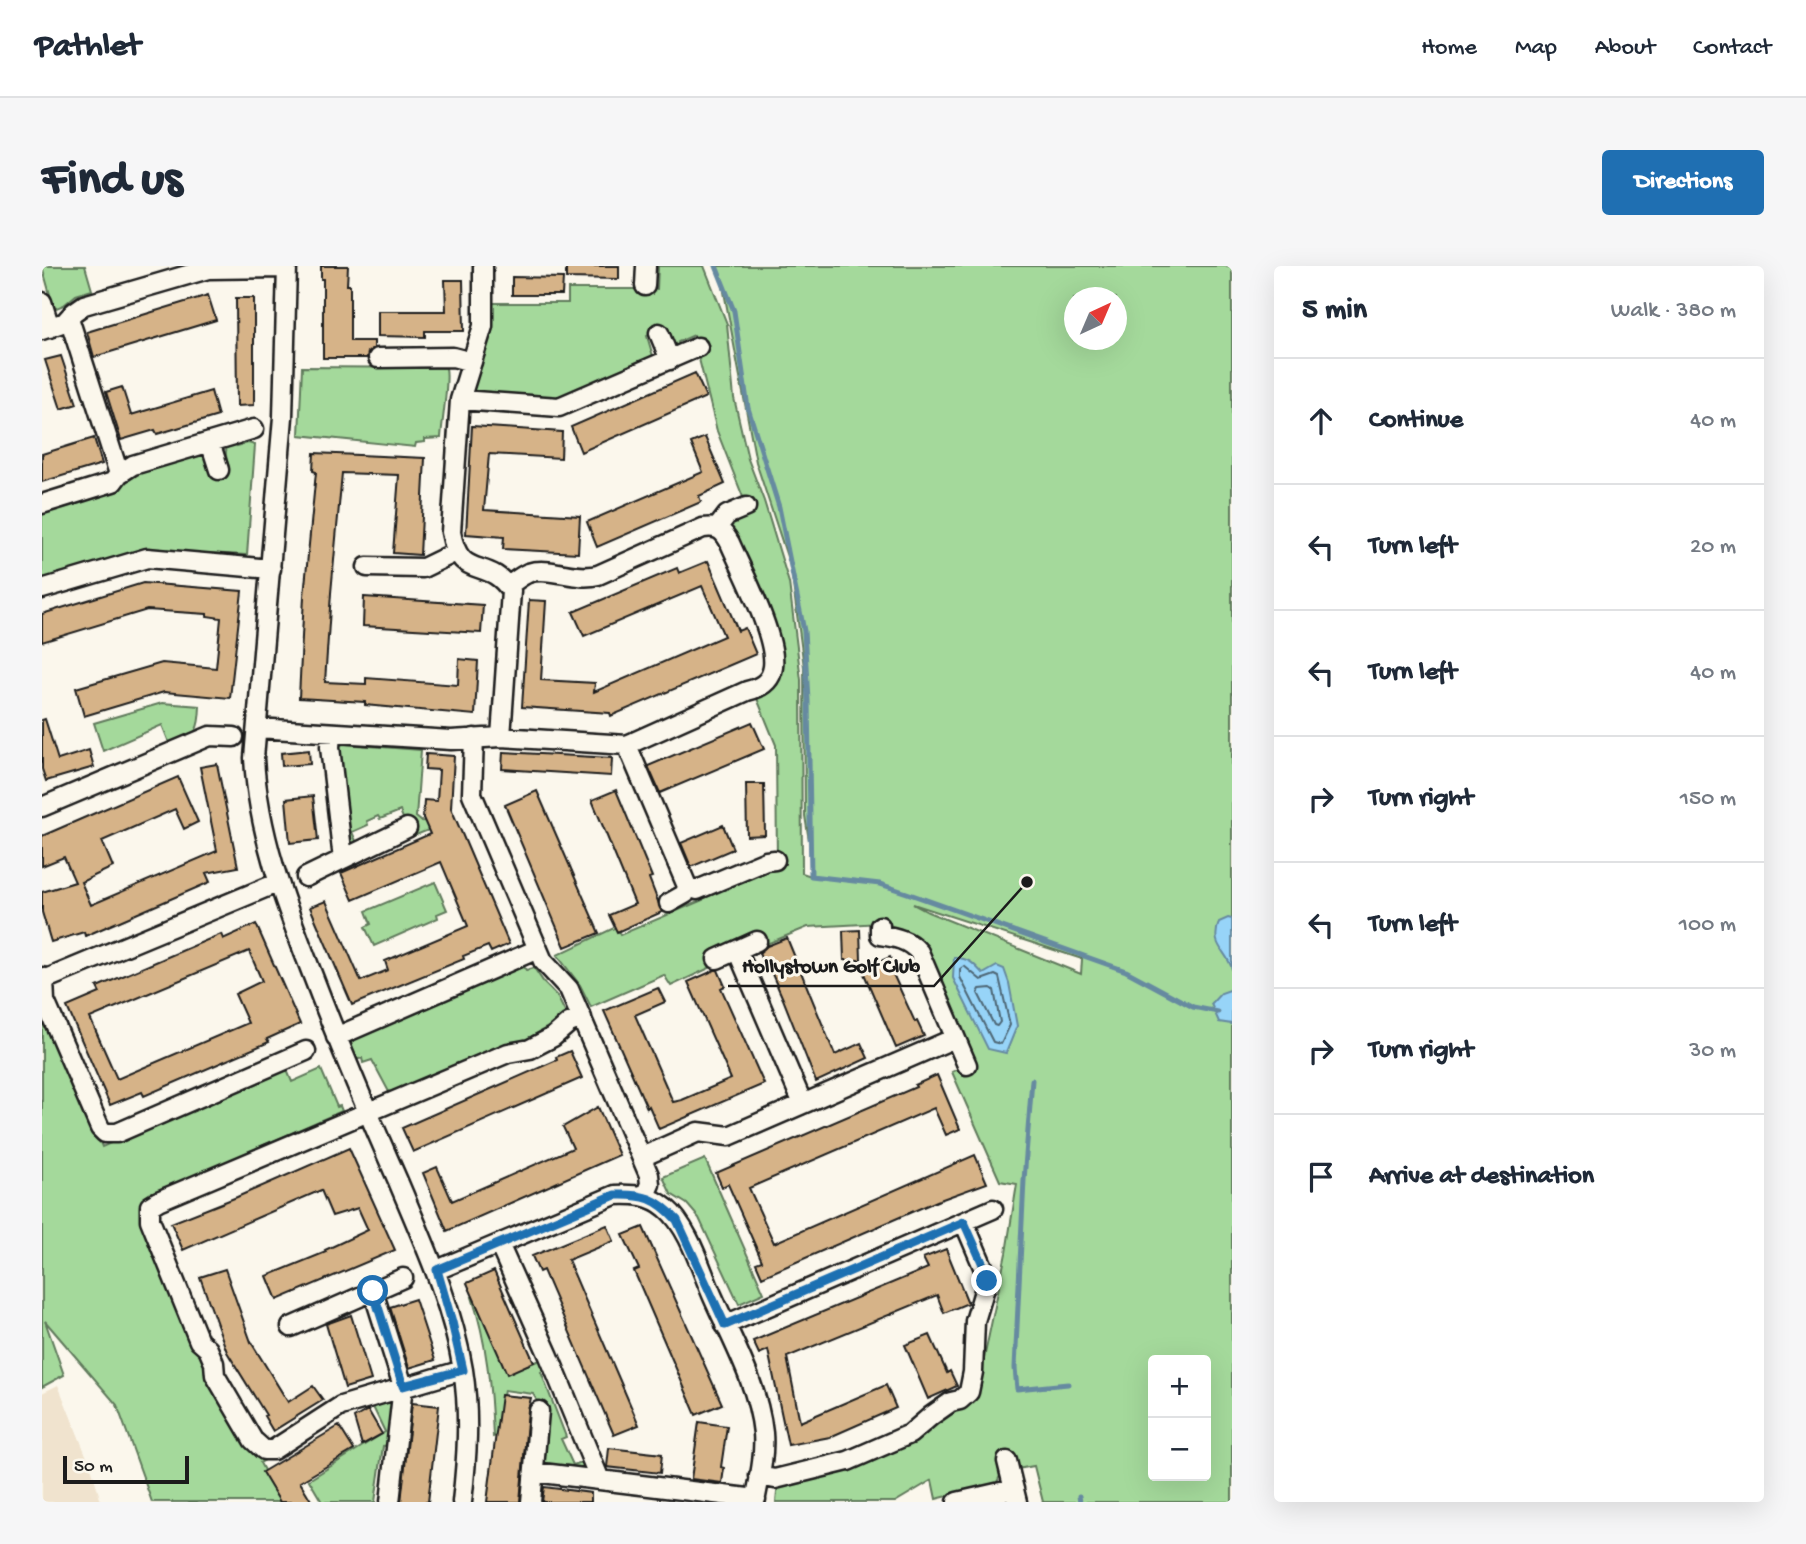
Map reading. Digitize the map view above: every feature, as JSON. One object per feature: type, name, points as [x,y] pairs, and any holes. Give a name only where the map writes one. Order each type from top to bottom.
[{"type":"street","points":[[483,266],[483,326],[460,400],[451,532],[460,558],[469,565],[494,572],[511,591],[501,737]]},
{"type":"street","points":[[645,286],[646,266]]},
{"type":"street","points":[[42,302],[46,329],[65,322],[85,305],[208,269],[287,267],[283,417],[254,758],[256,789],[277,883],[367,1112],[437,1270],[463,1370],[467,1406],[462,1502]]},
{"type":"street","points":[[69,318],[119,474]]},
{"type":"street","points":[[659,333],[670,360]]},
{"type":"street","points":[[460,400],[559,407],[698,347]]},
{"type":"street","points":[[378,358],[453,357],[472,362]]},
{"type":"street","points":[[42,505],[113,482],[132,465],[254,429]]},
{"type":"street","points":[[210,442],[219,470]]},
{"type":"street","points":[[717,528],[727,514],[746,507]]},
{"type":"street","points":[[257,728],[451,740],[501,737],[627,745],[747,691],[757,689],[768,681],[774,668],[771,640],[730,543],[724,531],[717,528],[703,528],[598,575],[582,577],[537,572],[526,574],[508,586]]},
{"type":"street","points":[[368,566],[423,568],[456,552]]},
{"type":"street","points":[[42,589],[147,558],[271,569]]},
{"type":"street","points":[[331,733],[330,747],[343,859]]},
{"type":"street","points":[[42,807],[210,736],[234,737]]},
{"type":"street","points":[[474,738],[472,794],[543,961],[569,989],[582,1017],[649,1175],[650,1184],[645,1196]]},
{"type":"street","points":[[627,745],[687,886],[685,894],[669,902]]},
{"type":"street","points":[[306,877],[407,828]]},
{"type":"street","points":[[687,886],[697,890],[766,861],[775,860]]},
{"type":"street","points":[[277,883],[43,979],[45,1001],[100,1128],[105,1133],[117,1133],[306,1051]]},
{"type":"street","points":[[880,926],[880,936],[905,941],[919,952],[967,1065]]},
{"type":"street","points":[[717,959],[757,941]]},
{"type":"street","points":[[336,1037],[538,949]]},
{"type":"street","points":[[737,950],[803,1104]]},
{"type":"street","points":[[463,1370],[341,1406],[273,1450],[258,1447],[215,1375],[214,1363],[194,1329],[149,1214],[150,1206],[367,1112],[508,1054],[530,1049],[582,1017]]},
{"type":"street","points":[[642,1157],[698,1132],[729,1136],[956,1038]]},
{"type":"street","points":[[437,1270],[615,1195],[645,1196],[666,1208],[677,1220],[758,1406],[763,1434],[756,1500],[534,1472]]},
{"type":"street","points":[[725,1325],[993,1209]]},
{"type":"street","points":[[759,1476],[775,1479],[848,1461],[910,1434],[931,1416],[951,1402],[960,1400],[969,1391],[974,1372],[975,1321],[987,1281],[985,1269],[964,1222]]},
{"type":"street","points":[[499,1244],[600,1480]]},
{"type":"street","points":[[291,1327],[403,1278]]},
{"type":"street","points":[[373,1291],[403,1386],[390,1502]]},
{"type":"street","points":[[531,1502],[539,1411]]},
{"type":"street","points":[[957,1502],[1015,1495],[1007,1461]]},
{"type":"shaded area","points":[[58,1385],[92,1470],[101,1502],[42,1502],[42,1393]]},
{"type":"green space","points":[[42,266],[85,266],[92,290],[76,295],[54,309]]},
{"type":"green space","points":[[658,266],[704,266],[727,324],[734,398],[748,459],[789,583],[801,680],[802,873],[811,876],[812,859],[805,816],[804,667],[791,569],[756,462],[722,281],[716,266],[1232,266],[1232,1502],[1043,1502],[1034,1466],[1017,1469],[1013,1456],[997,1461],[1000,1476],[996,1484],[936,1499],[932,1480],[895,1502],[776,1502],[778,1483],[840,1471],[979,1383],[1006,1253],[1017,1184],[1000,1181],[952,1072],[972,1062],[922,943],[884,928],[882,923],[808,927],[671,986],[664,975],[591,1007],[580,985],[557,955],[616,927],[620,935],[703,900],[702,893],[777,865],[776,745],[756,696],[779,673],[727,525],[748,510],[717,431],[698,355],[702,352],[694,335],[678,342],[679,346],[675,349],[659,331],[647,336],[653,356],[649,361],[558,401],[472,395],[473,381],[488,342],[491,303],[568,303],[568,289],[657,289]],"holes":[[[913,904],[1082,959],[1081,974],[928,912]]]},
{"type":"green space","points":[[302,367],[446,368],[441,438],[425,439],[425,442],[416,443],[415,447],[299,435]]},
{"type":"green space","points":[[235,441],[237,446],[248,443],[255,445],[247,555],[140,550],[42,579],[42,511],[130,473],[203,452],[208,454],[217,470],[229,466],[226,451],[228,445]]},
{"type":"green space","points":[[162,703],[200,706],[194,732],[170,745],[162,725],[103,751],[94,723]]},
{"type":"green space","points":[[343,744],[421,750],[416,817],[421,821],[446,823],[411,837],[400,811],[380,819],[378,816],[367,821],[368,825],[352,832],[357,843],[350,845],[335,748]]},
{"type":"green space","points":[[435,882],[447,910],[437,914],[438,918],[374,946],[365,927],[371,924],[366,911]]},
{"type":"green space","points":[[522,963],[526,970],[534,968],[557,996],[567,1016],[532,1036],[532,1044],[526,1045],[518,1041],[400,1091],[389,1092],[372,1060],[363,1063],[362,1058],[356,1060],[351,1046],[352,1039]]},
{"type":"green space","points":[[42,1001],[102,1147],[281,1069],[287,1070],[292,1082],[321,1069],[337,1107],[340,1106],[342,1111],[152,1194],[146,1200],[207,1351],[208,1367],[274,1455],[260,1463],[281,1502],[152,1502],[117,1405],[45,1321],[64,1375],[42,1387]]},
{"type":"green space","points":[[705,1159],[764,1293],[739,1304],[699,1218],[687,1204],[671,1194],[663,1177]]},
{"type":"green space","points":[[475,1296],[508,1372],[543,1359],[547,1369],[541,1372],[566,1437],[561,1439],[573,1465],[585,1461],[579,1471],[541,1464],[542,1409],[533,1394],[504,1390],[496,1436],[493,1437],[487,1366],[472,1297]]},
{"type":"green space","points":[[391,1402],[394,1406],[390,1445],[383,1446],[375,1502],[322,1502],[309,1480],[385,1432],[373,1407]]},
{"type":"water","points":[[1232,919],[1232,969],[1216,937],[1219,922]]},
{"type":"water","points":[[954,958],[967,960],[983,974],[997,966],[1004,969],[1017,1026],[1006,1053],[988,1049],[953,978]]},
{"type":"water","points":[[1232,987],[1232,1024],[1219,1022],[1211,1004],[1221,993]]},
{"type":"building","points":[[321,266],[348,266],[350,341],[374,341],[374,348],[368,352],[367,358],[323,358]]},
{"type":"building","points":[[566,266],[619,266],[619,279],[566,278]]},
{"type":"building","points":[[512,277],[563,278],[562,295],[512,295]]},
{"type":"building","points":[[445,280],[463,280],[464,331],[425,331],[425,337],[378,336],[378,311],[446,311]]},
{"type":"building","points":[[208,295],[216,320],[94,357],[87,332]]},
{"type":"building","points":[[236,298],[254,298],[254,405],[237,406]]},
{"type":"building","points":[[61,356],[77,404],[61,409],[45,360]]},
{"type":"building","points":[[695,373],[706,397],[581,452],[571,427]]},
{"type":"building","points":[[122,387],[131,415],[211,391],[218,416],[157,434],[155,430],[121,440],[106,392]]},
{"type":"building","points":[[472,426],[562,432],[561,458],[489,454],[484,510],[580,516],[578,553],[503,549],[504,537],[466,534]]},
{"type":"building","points":[[705,437],[725,484],[699,496],[701,502],[597,547],[587,522],[703,472],[691,443]]},
{"type":"building","points":[[94,438],[102,464],[42,482],[42,454]]},
{"type":"building","points":[[314,453],[425,458],[420,555],[393,553],[399,475],[342,473],[325,682],[366,684],[366,678],[458,685],[459,659],[478,661],[475,715],[365,705],[365,702],[299,698],[304,596],[316,472],[313,471]]},
{"type":"building","points":[[708,561],[738,631],[745,628],[756,654],[611,716],[610,713],[522,707],[529,600],[546,601],[541,680],[595,683],[594,692],[724,636],[702,586],[584,636],[573,612],[677,568],[679,573]]},
{"type":"building","points":[[143,583],[242,591],[230,698],[164,692],[84,716],[76,688],[162,663],[216,668],[221,618],[207,614],[147,610],[42,642],[42,614]]},
{"type":"building","points":[[364,597],[483,605],[481,633],[363,626]]},
{"type":"building","points":[[45,719],[58,760],[89,750],[94,767],[46,781],[42,769],[42,720]]},
{"type":"building","points":[[752,722],[764,749],[660,793],[648,766]]},
{"type":"building","points":[[309,750],[310,764],[282,766],[281,753]]},
{"type":"building","points":[[503,752],[612,758],[611,776],[502,769]]},
{"type":"building","points":[[426,754],[454,756],[451,808],[509,944],[491,952],[488,946],[463,956],[464,959],[352,1005],[310,907],[326,901],[361,981],[388,970],[385,961],[468,926],[441,862],[353,900],[341,873],[430,834],[423,818],[424,800],[437,801],[439,770],[425,769]]},
{"type":"building","points":[[217,764],[238,867],[206,873],[210,882],[85,936],[84,932],[51,942],[42,912],[42,892],[75,882],[64,857],[42,866],[42,836],[178,777],[198,822],[184,829],[175,809],[102,841],[113,867],[81,882],[91,905],[217,851],[200,767]]},
{"type":"building","points":[[746,784],[764,784],[765,835],[747,836]]},
{"type":"building","points":[[616,790],[652,877],[649,878],[662,912],[617,932],[609,915],[635,904],[592,800]]},
{"type":"building","points":[[537,791],[599,933],[565,947],[505,805]]},
{"type":"building","points":[[313,796],[318,840],[290,843],[286,799]]},
{"type":"building","points":[[723,825],[733,849],[691,867],[681,843]]},
{"type":"building","points":[[256,924],[300,1024],[267,1039],[269,1042],[144,1096],[142,1092],[110,1105],[67,1007],[100,993],[97,987],[221,934],[223,939]],"holes":[[[249,951],[262,981],[235,994],[248,1023],[117,1079],[90,1018]]]},
{"type":"building","points":[[860,930],[861,960],[844,960],[843,931]]},
{"type":"building","points":[[787,938],[835,1055],[861,1043],[868,1058],[816,1082],[768,965],[764,966],[759,953],[767,946]]},
{"type":"building","points":[[890,957],[896,972],[893,974],[924,1036],[896,1048],[862,969]]},
{"type":"building","points":[[718,970],[725,986],[721,988],[764,1084],[659,1129],[604,1011],[658,988],[665,1002],[635,1015],[673,1102],[682,1100],[731,1079],[688,982]]},
{"type":"building","points":[[570,1051],[582,1078],[413,1152],[402,1128],[557,1060],[556,1057]]},
{"type":"building","points":[[937,1075],[960,1129],[946,1135],[934,1108],[749,1188],[774,1243],[975,1155],[987,1183],[937,1201],[762,1277],[756,1263],[762,1261],[728,1184],[722,1187],[716,1173],[916,1087],[915,1085]]},
{"type":"building","points":[[598,1107],[619,1155],[447,1231],[423,1173],[437,1167],[452,1201],[573,1148],[563,1127]]},
{"type":"building","points":[[349,1148],[395,1250],[277,1300],[267,1276],[326,1252],[325,1250],[368,1230],[358,1208],[332,1216],[321,1190],[183,1250],[171,1223]]},
{"type":"building","points":[[607,1225],[614,1241],[568,1260],[639,1425],[614,1435],[543,1270],[539,1272],[532,1256]]},
{"type":"building","points":[[643,1227],[722,1404],[696,1415],[634,1271],[639,1269],[623,1235]]},
{"type":"building","points":[[946,1249],[968,1303],[944,1313],[937,1295],[787,1357],[800,1422],[886,1385],[896,1408],[830,1437],[788,1445],[768,1350],[759,1354],[753,1341],[928,1268],[923,1258]]},
{"type":"building","points":[[225,1269],[251,1342],[288,1402],[313,1386],[323,1400],[273,1431],[227,1352],[200,1277]]},
{"type":"building","points":[[494,1271],[534,1362],[507,1374],[467,1283]]},
{"type":"building","points":[[415,1299],[435,1360],[409,1368],[390,1307]]},
{"type":"building","points":[[351,1315],[371,1380],[345,1388],[326,1324]]},
{"type":"building","points":[[930,1335],[947,1373],[950,1371],[957,1386],[928,1399],[905,1345]]},
{"type":"building","points":[[501,1395],[531,1398],[520,1502],[487,1502]]},
{"type":"building","points":[[412,1403],[439,1406],[428,1502],[401,1502]]},
{"type":"building","points":[[368,1410],[382,1434],[362,1445],[354,1418]]},
{"type":"building","points":[[699,1422],[727,1426],[721,1467],[724,1468],[722,1483],[691,1479]]},
{"type":"building","points":[[339,1426],[354,1450],[300,1482],[312,1502],[280,1502],[262,1472]]},
{"type":"building","points":[[609,1448],[662,1454],[660,1473],[607,1467]]},
{"type":"building","points":[[544,1487],[591,1493],[591,1502],[542,1502]]},
{"type":"waterway","points":[[716,266],[734,311],[748,408],[779,507],[804,631],[811,876],[880,884],[907,893],[1126,971],[1193,1007],[1218,1012]]},
{"type":"waterway","points":[[1032,1080],[1024,1180],[1015,1368],[1017,1389],[1068,1384]]},
{"type":"waterway","points":[[1079,1496],[1080,1502]]},
{"type":"place","name":"Hollystown Golf Club","points":[[1027,882]]},
{"type":"route","points":[[373,1291],[403,1386],[463,1370],[437,1270],[615,1195],[645,1196],[666,1208],[677,1220],[684,1230],[725,1325],[964,1222],[985,1269],[987,1281]]}]
